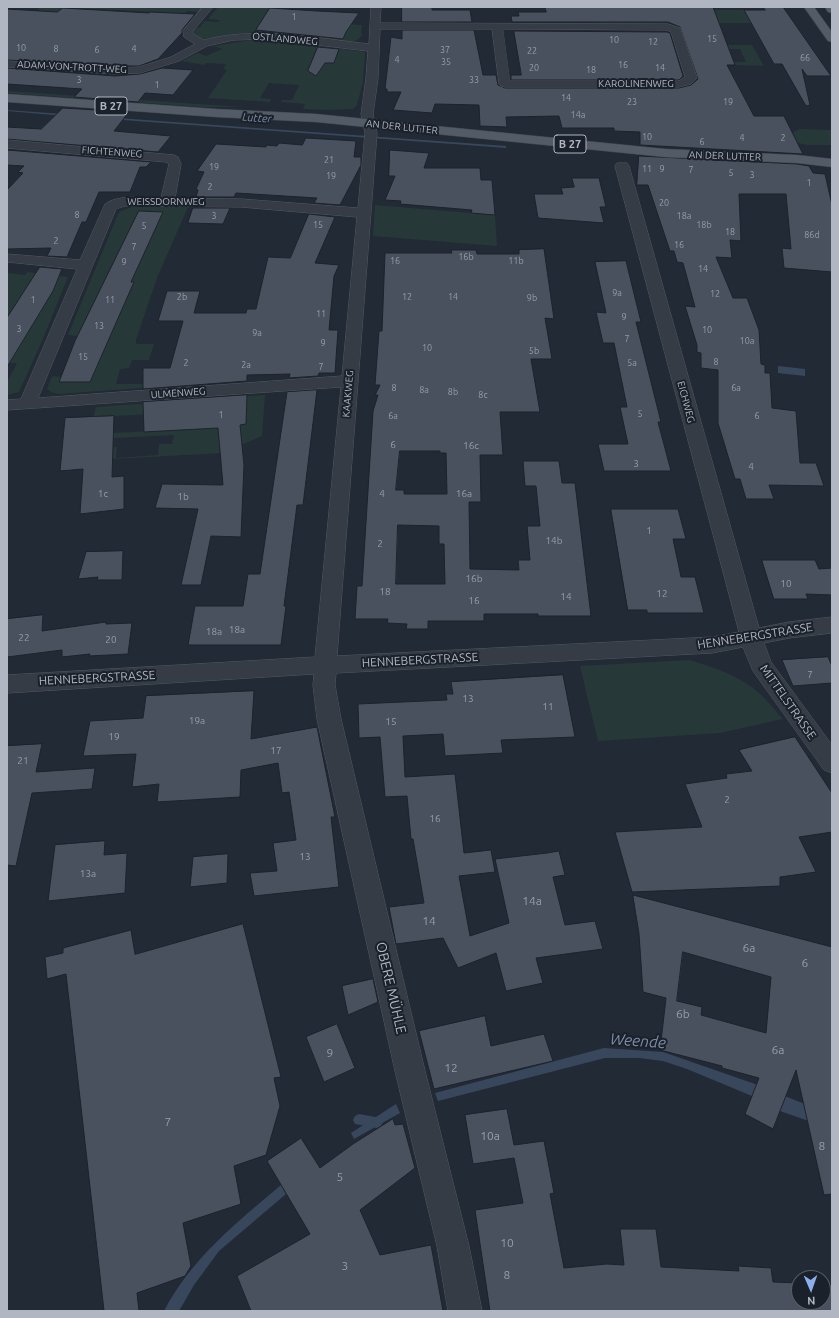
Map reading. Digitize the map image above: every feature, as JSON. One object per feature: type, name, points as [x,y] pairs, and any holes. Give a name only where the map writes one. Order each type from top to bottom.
[{"type":"main road","points":[[809,7],[832,40]]},
{"type":"main road","name":"AN DER LUTTER","points":[[7,98],[216,113],[309,117],[370,132],[665,153],[832,162]]},
{"type":"main road","name":"AN DER LUTTER","points":[[796,159],[832,156]]},
{"type":"street","points":[[203,44],[188,35],[188,30],[208,7]]},
{"type":"street","name":"KAAKWEG","points":[[325,665],[364,213],[370,132],[367,114],[372,78],[376,7]]},
{"type":"street","name":"KAROLINENWEG","points":[[374,26],[497,26],[668,27],[676,30],[690,78],[687,82],[679,84],[504,84],[497,26]]},
{"type":"street","name":"OSTLANDWEG","points":[[203,44],[234,37],[266,36],[373,48]]},
{"type":"street","name":"ADAM-VON-TROTT-WEG","points":[[7,64],[132,71],[148,68],[175,59],[203,44]]},
{"type":"street","name":"FICHTENWEG","points":[[7,144],[169,158],[173,160],[175,164],[167,202]]},
{"type":"street","name":"EICHWEG","points":[[622,166],[751,638]]},
{"type":"street","name":"WEISSDORNWEG","points":[[27,404],[110,207],[114,204],[126,202],[167,202],[248,204],[364,213]]},
{"type":"street","points":[[7,258],[86,265]]},
{"type":"street","name":"ULMENWEG","points":[[7,405],[349,381]]},
{"type":"street","name":"HENNEBERGSTRASSE","points":[[7,684],[325,665],[712,645],[789,630],[832,626]]},
{"type":"street","name":"MITTELSTRASSE","points":[[751,638],[761,665],[832,764]]},
{"type":"street","name":"OBERE MÜHLE","points":[[325,665],[324,685],[326,707],[453,1246],[465,1311]]},
{"type":"shaded area","points":[[37,7],[65,7],[54,15],[178,13],[72,8],[73,7],[198,7],[203,9],[200,12],[187,11],[172,27],[47,20]]},
{"type":"shaded area","points":[[218,7],[280,7],[271,20],[362,25],[361,34],[363,34],[356,41],[349,42],[254,32],[208,39],[200,38],[194,35],[195,29],[200,27],[205,21],[218,22],[220,20],[208,19]]},
{"type":"shaded area","points":[[596,10],[747,10],[756,23],[599,23]]},
{"type":"shaded area","points":[[252,40],[312,45],[365,52],[363,82],[357,105],[353,109],[303,109],[305,104],[281,102],[282,100],[292,100],[299,85],[269,83],[260,98],[271,99],[270,102],[208,98],[227,70],[223,69],[226,64],[206,63],[204,65],[182,61],[198,53],[206,56],[222,49],[214,46]]},
{"type":"shaded area","points":[[718,45],[752,45],[764,66],[735,65],[734,62],[746,62],[740,49],[720,49]]},
{"type":"shaded area","points":[[7,91],[243,107],[203,107],[7,93]]},
{"type":"shaded area","points":[[800,129],[832,130],[832,145],[807,145],[798,143],[792,133]]},
{"type":"shaded area","points":[[375,205],[495,215],[497,246],[373,236]]},
{"type":"shaded area","points":[[132,207],[188,207],[157,278],[136,340],[136,344],[154,344],[149,360],[132,360],[129,368],[120,369],[116,384],[147,384],[141,388],[58,394],[51,392],[47,389],[52,376],[61,377],[60,380],[96,338],[68,335],[118,214],[121,211]]},
{"type":"shaded area","points":[[27,272],[68,277],[19,392],[7,395],[7,382],[17,363],[7,363],[7,273],[25,275]]},
{"type":"shaded area","points":[[265,395],[262,436],[222,453],[113,459],[113,447],[117,447],[116,458],[158,455],[159,444],[172,444],[174,435],[113,438],[113,433],[194,429],[195,427],[245,424],[246,407],[196,412],[93,417],[96,407]]},
{"type":"shaded area","points":[[689,660],[726,673],[752,687],[762,695],[783,719],[720,733],[598,741],[580,666]]},
{"type":"water","points":[[7,110],[506,146],[506,148],[54,115]]},
{"type":"water","points":[[778,366],[805,369],[805,376],[778,373]]},
{"type":"water","points":[[604,1048],[663,1052],[755,1084],[832,1115],[832,1129],[780,1111],[752,1096],[687,1069],[663,1061],[639,1058],[605,1058],[438,1101],[435,1093]]},
{"type":"water","points":[[396,1104],[400,1113],[354,1139],[351,1133]]},
{"type":"water","points":[[281,1185],[286,1194],[219,1251],[194,1285],[179,1311],[164,1311],[175,1292],[201,1258],[232,1227]]},
{"type":"building","points":[[402,7],[432,7],[432,10],[470,10],[472,22],[402,22]]},
{"type":"building","points":[[545,7],[713,7],[735,65],[727,65],[754,116],[784,116],[803,154],[640,145],[640,132],[614,131],[614,128],[562,128],[559,116],[506,117],[507,127],[480,126],[479,105],[435,104],[432,113],[393,110],[401,92],[387,92],[387,89],[385,89],[391,37],[402,39],[402,30],[474,30],[483,75],[496,75],[498,85],[505,88],[679,88],[691,85],[698,79],[680,27],[668,22],[512,22],[511,16],[519,16],[518,12],[546,12]]},
{"type":"building","points":[[763,7],[783,7],[831,76],[807,76],[802,69],[810,105],[806,106],[782,64],[774,64],[744,10],[765,10]]},
{"type":"building","points":[[63,8],[195,14],[182,30],[182,33],[158,59],[139,66],[7,60],[7,9],[57,12]]},
{"type":"building","points":[[270,8],[359,13],[343,39],[256,30]]},
{"type":"building","points":[[514,31],[667,32],[670,33],[683,76],[679,80],[511,80],[511,75],[521,75]]},
{"type":"building","points":[[318,47],[339,49],[334,63],[325,63],[316,76],[308,71]]},
{"type":"building","points":[[7,68],[115,76],[140,74],[162,68],[193,70],[173,95],[145,93],[138,102],[74,97],[82,89],[7,84]]},
{"type":"building","points":[[63,108],[129,112],[114,131],[171,136],[158,152],[7,139],[7,127],[41,129]]},
{"type":"building","points":[[306,138],[356,141],[354,157],[361,157],[361,165],[340,205],[314,203],[317,198],[236,193],[234,197],[196,197],[198,190],[196,189],[204,172],[197,171],[216,144],[266,147],[266,145],[277,146],[279,143],[302,145]]},
{"type":"building","points":[[7,150],[151,162],[146,167],[140,167],[130,192],[99,192],[86,222],[82,222],[67,257],[47,256],[51,248],[7,249],[7,190],[23,173],[18,172],[24,166],[7,165]]},
{"type":"building","points":[[390,150],[429,153],[424,168],[480,168],[481,180],[492,180],[495,215],[471,213],[472,210],[400,204],[401,201],[385,200],[395,176],[389,176]]},
{"type":"building","points":[[639,156],[797,164],[809,166],[813,173],[825,174],[832,205],[832,272],[784,268],[782,248],[791,249],[786,194],[739,194],[741,241],[730,240],[732,258],[716,257],[733,298],[747,298],[759,330],[761,364],[765,365],[765,373],[770,373],[772,408],[796,411],[800,463],[816,463],[824,486],[769,485],[774,499],[746,499],[740,479],[735,479],[718,423],[718,370],[701,368],[701,353],[697,352],[697,345],[685,306],[695,307],[683,263],[677,262],[674,251],[670,251],[648,185],[637,185]]},
{"type":"building","points":[[572,178],[599,178],[606,207],[600,207],[604,223],[538,218],[534,194],[563,194],[561,188],[574,187]]},
{"type":"building","points":[[193,208],[230,208],[223,224],[188,223]]},
{"type":"building","points":[[139,211],[163,212],[131,282],[134,282],[90,382],[59,382],[75,341]]},
{"type":"building","points":[[309,214],[335,217],[315,263],[339,265],[334,276],[329,330],[338,330],[335,373],[319,373],[318,376],[289,378],[290,374],[247,375],[247,381],[143,389],[143,368],[170,368],[183,321],[158,321],[167,291],[200,291],[194,313],[246,313],[247,309],[256,309],[268,257],[290,258]]},
{"type":"building","points":[[544,249],[554,319],[545,318],[552,359],[531,359],[540,412],[500,412],[503,455],[480,455],[481,502],[469,502],[470,569],[519,570],[518,560],[530,560],[527,526],[540,526],[536,486],[525,486],[523,461],[559,461],[562,483],[575,483],[591,616],[484,614],[484,621],[428,621],[428,629],[406,629],[407,624],[387,623],[388,619],[355,619],[357,586],[362,586],[373,411],[378,395],[375,395],[380,385],[375,385],[379,331],[382,331],[385,253],[452,253],[451,250],[476,250],[477,254],[519,254],[519,250]],"holes":[[[400,451],[440,451],[440,453],[446,453],[447,494],[404,494],[404,490],[396,490]],[[398,525],[439,526],[439,544],[444,544],[445,584],[396,584]]]},
{"type":"building","points":[[626,261],[641,322],[636,322],[661,422],[658,422],[671,471],[604,471],[598,444],[628,444],[620,407],[627,407],[614,343],[603,343],[596,312],[606,313],[595,262]]},
{"type":"building","points":[[40,267],[62,269],[53,291],[7,367],[7,318]]},
{"type":"building","points":[[317,390],[303,505],[297,505],[284,606],[286,606],[281,645],[188,645],[195,606],[243,606],[248,574],[260,574],[287,392]]},
{"type":"building","points":[[247,395],[246,424],[240,425],[244,465],[241,537],[211,536],[201,585],[181,585],[198,509],[155,508],[162,484],[223,485],[218,428],[144,432],[143,402]]},
{"type":"building","points":[[114,416],[112,477],[124,476],[124,509],[80,514],[83,469],[60,471],[65,418]]},
{"type":"building","points":[[611,509],[678,509],[686,539],[673,539],[681,577],[695,577],[704,613],[647,613],[647,610],[628,610]]},
{"type":"building","points":[[123,551],[122,580],[97,580],[98,577],[78,579],[86,552]]},
{"type":"building","points":[[762,560],[815,560],[819,569],[832,568],[832,595],[806,594],[808,599],[774,599]]},
{"type":"building","points":[[43,615],[42,631],[106,622],[106,624],[132,623],[128,654],[89,656],[90,654],[62,657],[62,650],[7,657],[7,619]]},
{"type":"building","points":[[828,657],[832,666],[832,683],[793,686],[782,660]]},
{"type":"building","points":[[563,675],[575,737],[501,740],[503,753],[445,756],[443,734],[403,736],[405,777],[455,774],[464,853],[491,850],[495,872],[459,876],[470,936],[509,923],[495,859],[559,851],[565,875],[553,877],[565,925],[595,921],[603,949],[536,958],[543,983],[506,991],[496,953],[458,968],[443,938],[396,944],[389,907],[424,903],[413,839],[411,839],[407,796],[385,797],[380,737],[359,738],[358,704],[447,700],[446,694],[453,694],[451,682]]},
{"type":"building","points":[[254,691],[251,739],[317,727],[335,817],[331,817],[339,887],[254,896],[250,873],[277,871],[273,843],[296,840],[289,792],[282,793],[278,763],[241,770],[240,797],[157,802],[159,784],[132,787],[136,754],[83,756],[90,721],[143,718],[146,696]]},
{"type":"building","points":[[795,737],[832,793],[832,832],[799,837],[816,872],[780,877],[780,886],[632,892],[615,832],[702,827],[685,784],[727,778],[726,774],[752,771],[739,750]]},
{"type":"building","points":[[42,744],[36,772],[95,768],[92,789],[32,793],[16,866],[7,865],[7,746]]},
{"type":"building","points":[[105,841],[104,855],[127,853],[125,893],[48,901],[55,845]]},
{"type":"building","points":[[228,854],[227,883],[190,887],[193,857]]},
{"type":"building","points":[[633,895],[832,947],[832,1194],[824,1195],[796,1070],[773,1129],[745,1114],[759,1078],[722,1068],[722,1066],[660,1050],[666,998],[643,992],[639,934]],"holes":[[[683,952],[771,977],[766,1033],[701,1015],[702,1007],[677,1001]]]},
{"type":"building","points":[[243,924],[281,1077],[274,1078],[280,1106],[266,1155],[234,1166],[241,1204],[183,1223],[191,1266],[185,1276],[137,1293],[139,1311],[104,1311],[66,974],[47,979],[45,957],[63,953],[63,948],[131,930],[135,954]]},
{"type":"building","points":[[373,979],[378,1002],[348,1015],[342,986]]},
{"type":"building","points":[[485,1016],[491,1046],[544,1034],[553,1061],[434,1089],[419,1031]]},
{"type":"building","points":[[337,1024],[355,1068],[324,1082],[306,1037]]},
{"type":"building","points":[[507,1109],[514,1145],[544,1141],[554,1193],[550,1194],[564,1268],[607,1264],[624,1265],[620,1229],[656,1229],[661,1267],[739,1271],[738,1266],[771,1268],[773,1282],[791,1283],[791,1310],[831,1310],[832,1285],[832,1311],[490,1311],[475,1210],[523,1203],[514,1158],[473,1164],[465,1115]]},
{"type":"building","points":[[393,1119],[395,1125],[403,1124],[415,1168],[360,1210],[380,1255],[431,1245],[443,1311],[251,1311],[237,1276],[310,1234],[267,1161],[301,1138],[320,1168],[353,1144]]},
{"type":"waterway","points":[[359,1120],[377,1122]]},
{"type":"water label","name":"Lutter","points":[[257,118]]},
{"type":"water label","name":"Weende","points":[[638,1041]]}]
